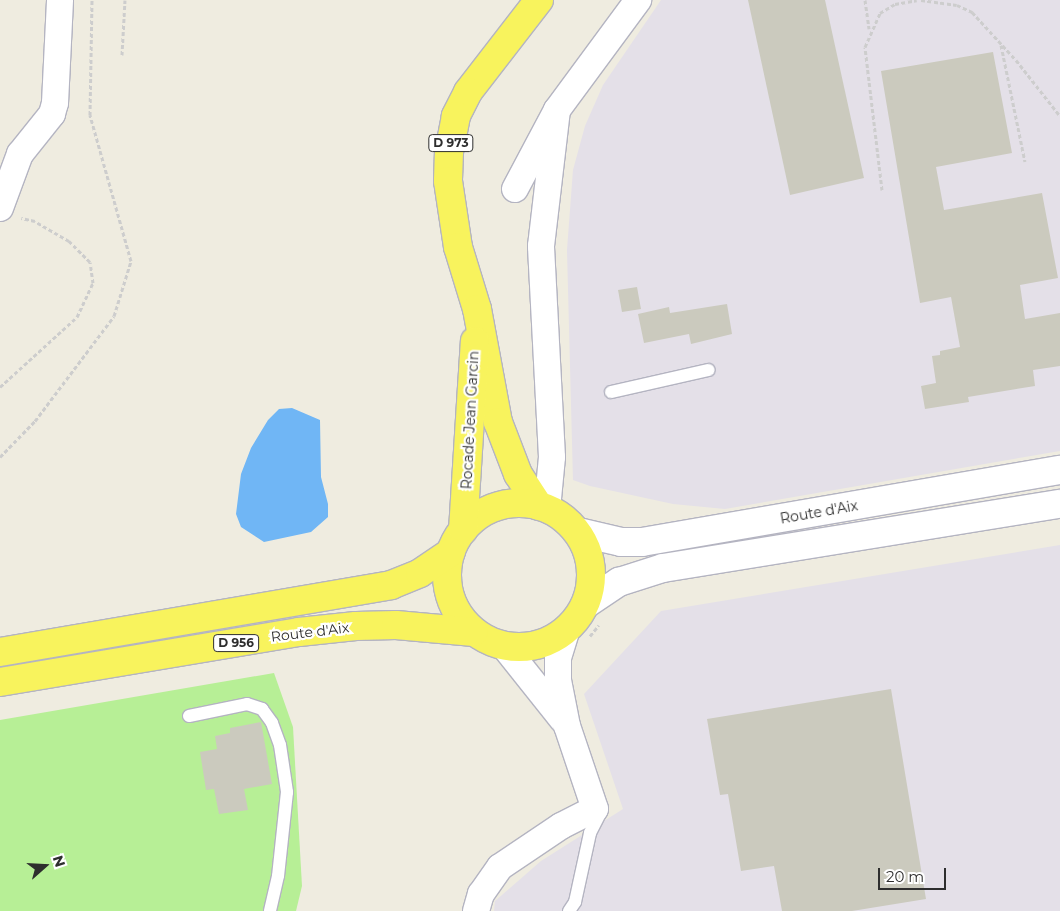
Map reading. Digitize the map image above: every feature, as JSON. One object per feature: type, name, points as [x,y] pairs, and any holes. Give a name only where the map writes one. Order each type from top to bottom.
[{"type":"main road","name":"Rocade Jean Garcin","points":[[539,0],[468,92],[456,116],[449,151],[452,216],[477,309],[498,422],[518,474],[543,507]]},
{"type":"main road","name":"Rocade Jean Garcin","points":[[457,541],[477,309]]},
{"type":"main road","name":"Route d'Aix","points":[[578,532],[621,542],[642,542],[1060,470]]},
{"type":"main road","points":[[522,503],[543,507],[561,516],[578,532],[587,549],[591,567],[591,586],[586,604],[566,632],[536,646],[504,646],[474,632],[462,619],[448,587],[457,541],[489,509],[522,503]]},
{"type":"main road","points":[[586,604],[619,582],[663,568],[1060,504]]},
{"type":"main road","name":"Route d'Aix","points":[[0,652],[391,585],[420,573],[457,541]]},
{"type":"main road","name":"Route d'Aix","points":[[0,682],[347,627],[396,625],[474,632]]},
{"type":"street","points":[[9,212],[16,160],[52,114],[56,103],[60,0]]},
{"type":"street","points":[[515,189],[558,110],[638,0]]},
{"type":"street","points":[[543,507],[552,457],[541,246],[558,110]]},
{"type":"street","points":[[476,911],[481,894],[500,867],[560,826],[595,809],[567,726],[557,667],[566,632]]},
{"type":"street","points":[[504,646],[544,693],[567,726]]},
{"type":"lane","points":[[611,392],[709,370]]},
{"type":"lane","points":[[189,716],[247,704],[262,709],[272,723],[280,745],[287,792],[278,876],[270,911]]},
{"type":"lane","points":[[569,911],[575,902],[590,833],[599,814]]},
{"type":"path","points":[[0,456],[35,421],[114,316],[131,261],[90,115],[92,0]]},
{"type":"path","points":[[122,55],[125,0]]},
{"type":"path","points":[[865,0],[869,32],[866,60],[882,190]]},
{"type":"path","points":[[869,32],[880,13],[895,4],[916,0]]},
{"type":"path","points":[[921,0],[957,4],[972,12],[1001,44],[1059,115]]},
{"type":"path","points":[[1001,44],[1025,162]]},
{"type":"path","points":[[1059,115],[1060,108]]},
{"type":"path","points":[[0,387],[77,316],[93,283],[90,262],[69,241],[35,221],[9,212]]},
{"type":"shaded area","points":[[661,0],[1060,0],[1060,451],[725,509],[673,504],[590,486],[573,480],[567,250],[573,170],[585,126],[603,85]]},
{"type":"shaded area","points":[[1060,545],[1060,911],[494,911],[495,901],[541,861],[623,809],[584,694],[661,611]]},
{"type":"green space","points":[[274,673],[293,727],[302,886],[296,911],[0,911],[0,720]]},
{"type":"water","points":[[292,408],[320,420],[321,477],[328,504],[328,517],[311,532],[264,542],[241,527],[236,514],[241,474],[251,448],[268,420],[279,409]]},
{"type":"building","points":[[748,0],[825,0],[864,178],[790,195]]},
{"type":"building","points":[[993,52],[1012,153],[936,167],[944,210],[1042,193],[1058,278],[1020,285],[1025,319],[1060,313],[1060,366],[1033,370],[1035,386],[968,397],[969,402],[925,409],[921,386],[936,383],[932,356],[940,355],[940,351],[960,347],[951,297],[920,303],[881,71]]},
{"type":"building","points":[[637,287],[641,309],[622,312],[618,290]]},
{"type":"building","points":[[727,304],[732,334],[691,344],[689,334],[644,343],[638,314],[669,307],[670,313]]},
{"type":"building","points":[[891,689],[926,899],[852,911],[782,911],[774,866],[741,871],[728,794],[720,795],[707,719]]},
{"type":"building","points":[[261,722],[272,784],[244,789],[248,810],[219,814],[214,789],[206,790],[200,752],[217,749],[215,736],[230,733],[230,728]]}]
